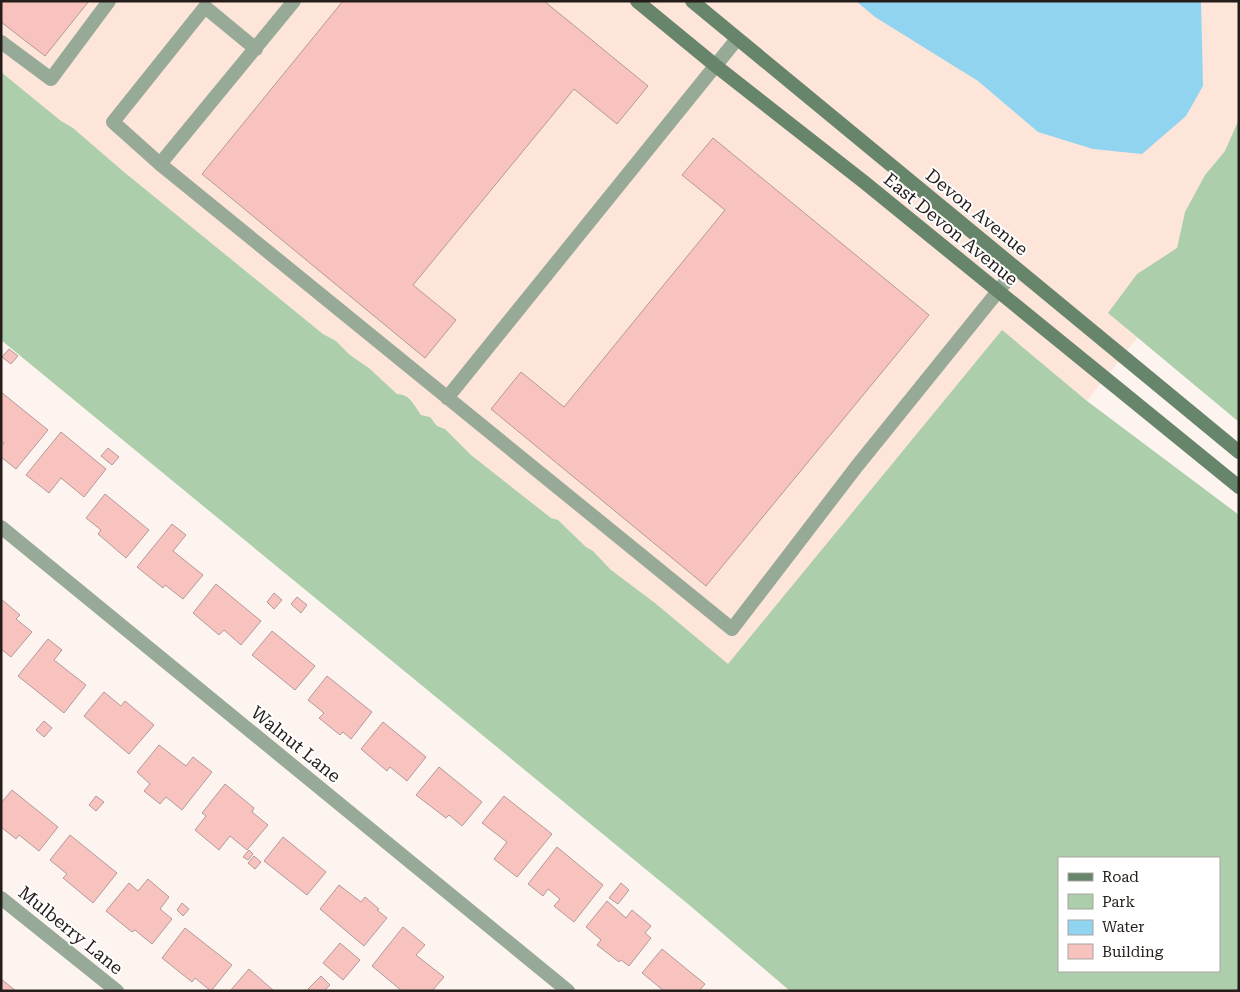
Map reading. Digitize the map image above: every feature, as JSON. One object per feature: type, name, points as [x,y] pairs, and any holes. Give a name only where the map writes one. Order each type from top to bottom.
[{"type":"main road","name":"East Devon Avenue","points":[[637,1],[1239,487]]},
{"type":"main road","name":"Devon Avenue","points":[[692,1],[1239,452]]},
{"type":"street","points":[[1,42],[50,79],[109,1]]},
{"type":"street","points":[[160,164],[294,1]]},
{"type":"street","points":[[256,49],[205,8],[113,122],[160,164],[732,629],[857,466],[1016,269]]},
{"type":"street","points":[[447,398],[737,39]]},
{"type":"street","name":"Walnut Lane","points":[[1,527],[568,991]]},
{"type":"street","name":"Mulberry Lane","points":[[1,898],[117,991]]},
{"type":"shaded area","points":[[1,1],[1239,1],[1239,119],[1225,151],[1205,175],[1185,212],[1177,248],[1137,274],[1109,313],[1137,338],[1087,401],[1002,331],[728,665],[655,603],[611,570],[558,520],[551,519],[471,455],[445,429],[437,426],[430,417],[421,415],[411,399],[404,394],[397,394],[336,341],[323,334],[124,172],[73,128],[61,121],[1,72]]},
{"type":"green space","points":[[1,72],[61,121],[73,128],[124,172],[323,334],[336,341],[397,394],[408,398],[421,415],[430,417],[437,426],[445,429],[471,455],[551,518],[558,520],[611,570],[655,603],[728,664],[1002,330],[1087,401],[1239,515],[1239,991],[790,991],[688,904],[1,340]]},
{"type":"green space","points":[[1239,119],[1239,422],[1108,313],[1137,274],[1177,248],[1185,212],[1205,175],[1225,151]]},
{"type":"water","points":[[856,1],[1201,1],[1203,86],[1186,116],[1142,154],[1093,149],[1038,132],[978,81],[875,17]]},
{"type":"building","points":[[1,1],[89,1],[45,56],[1,22]]},
{"type":"building","points":[[343,1],[544,1],[648,86],[617,124],[574,89],[413,285],[456,320],[425,358],[202,174]]},
{"type":"building","points":[[713,138],[929,315],[706,586],[491,409],[521,372],[564,407],[725,210],[682,175]]},
{"type":"building","points":[[9,349],[18,356],[11,364],[2,357]]},
{"type":"building","points":[[1,392],[48,430],[16,469],[1,457],[1,447],[4,443],[1,441]]},
{"type":"building","points":[[61,432],[106,469],[84,497],[61,478],[49,493],[26,475]]},
{"type":"building","points":[[108,448],[119,457],[112,465],[101,456]]},
{"type":"building","points":[[105,494],[149,530],[126,558],[98,534],[101,530],[86,518]]},
{"type":"building","points":[[172,524],[186,535],[173,551],[203,575],[183,599],[165,585],[163,588],[137,567]]},
{"type":"building","points":[[216,584],[261,621],[241,645],[224,630],[219,635],[193,613]]},
{"type":"building","points":[[274,593],[282,600],[274,609],[267,602]]},
{"type":"building","points":[[297,597],[307,605],[301,613],[291,604]]},
{"type":"building","points":[[1,599],[20,615],[16,619],[32,632],[11,657],[1,649]]},
{"type":"building","points":[[272,631],[315,666],[295,690],[252,655]]},
{"type":"building","points":[[48,639],[62,650],[54,660],[86,685],[64,713],[18,676]]},
{"type":"building","points":[[327,676],[372,712],[351,739],[343,732],[340,735],[319,718],[324,713],[308,700]]},
{"type":"building","points":[[104,692],[121,706],[125,701],[154,725],[129,754],[84,716]]},
{"type":"building","points":[[44,721],[52,728],[44,737],[36,730]]},
{"type":"building","points":[[383,722],[426,757],[407,781],[390,767],[387,771],[361,749]]},
{"type":"building","points":[[159,745],[186,766],[193,757],[212,772],[182,810],[166,797],[160,804],[144,791],[150,784],[137,772]]},
{"type":"building","points":[[439,767],[482,802],[462,826],[449,815],[446,818],[416,795]]},
{"type":"building","points":[[225,784],[254,808],[252,812],[268,825],[247,850],[230,836],[219,850],[195,830],[206,816],[202,813]]},
{"type":"building","points":[[12,790],[58,827],[39,851],[19,835],[16,839],[1,827],[1,803]]},
{"type":"building","points":[[96,796],[104,802],[96,811],[89,805]]},
{"type":"building","points":[[504,796],[552,834],[517,877],[494,859],[507,842],[482,823]]},
{"type":"building","points":[[70,835],[117,873],[93,903],[63,878],[67,874],[50,860]]},
{"type":"building","points":[[283,837],[326,872],[307,895],[264,861]]},
{"type":"building","points":[[557,847],[603,885],[574,922],[554,906],[560,899],[548,889],[543,896],[528,884]]},
{"type":"building","points":[[249,850],[253,854],[248,860],[243,857]]},
{"type":"building","points":[[254,856],[261,862],[255,869],[248,863]]},
{"type":"building","points":[[148,879],[169,897],[160,909],[172,919],[152,944],[135,930],[132,932],[106,911],[129,883],[138,891]]},
{"type":"building","points":[[621,883],[629,890],[618,904],[609,898]]},
{"type":"building","points":[[339,885],[361,902],[365,897],[387,918],[364,946],[320,909]]},
{"type":"building","points":[[607,901],[626,918],[632,910],[651,926],[645,933],[651,938],[629,966],[621,960],[619,962],[597,945],[601,940],[586,927]]},
{"type":"building","points":[[182,903],[189,909],[183,916],[177,910]]},
{"type":"building","points":[[403,927],[425,945],[416,955],[444,977],[432,991],[402,991],[372,966]]},
{"type":"building","points":[[185,928],[232,965],[211,991],[195,978],[192,982],[162,958]]},
{"type":"building","points":[[340,943],[360,960],[343,980],[323,963]]},
{"type":"building","points":[[662,949],[705,984],[699,991],[664,991],[642,973]]},
{"type":"building","points":[[249,969],[274,991],[230,991]]},
{"type":"building","points":[[321,976],[330,985],[324,991],[310,991],[308,989]]},
{"type":"building","points":[[1,979],[16,991],[1,991]]}]
